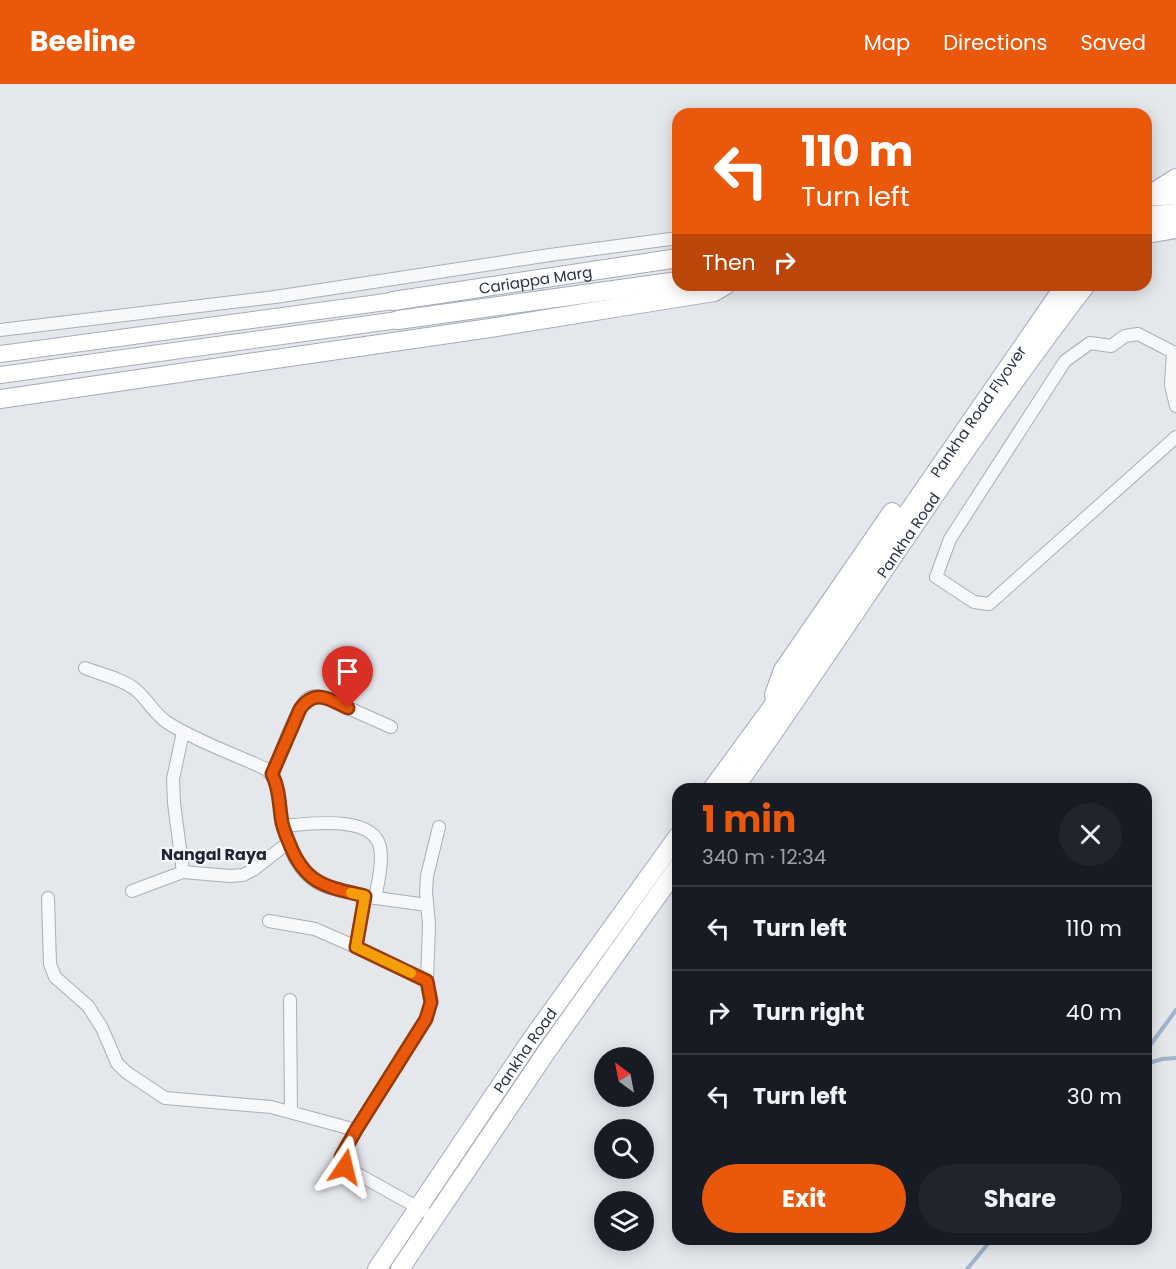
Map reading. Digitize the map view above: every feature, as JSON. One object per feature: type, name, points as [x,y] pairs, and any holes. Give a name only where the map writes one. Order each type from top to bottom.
[{"type":"main road","points":[[1152,193],[1176,178]]},
{"type":"main road","points":[[1152,197],[1176,195]]},
{"type":"main road","points":[[1152,215],[1176,213]]},
{"type":"main road","points":[[1152,233],[1176,229]]},
{"type":"main road","name":"Cariappa Marg","points":[[393,301],[672,259]]},
{"type":"main road","name":"Cariappa Marg","points":[[398,320],[672,282]]},
{"type":"main road","points":[[0,399],[564,317],[716,291]]},
{"type":"main road","points":[[716,783],[766,713],[783,670],[1048,291]]},
{"type":"main road","name":"Pankha Road Flyover","points":[[766,713],[797,673],[1049,291]]},
{"type":"main road","name":"Pankha Road","points":[[738,783],[1058,321],[1081,291]]},
{"type":"main road","points":[[0,354],[393,301]]},
{"type":"main road","points":[[0,375],[398,320]]},
{"type":"main road","name":"Pankha Road","points":[[377,1269],[531,1040],[672,844]]},
{"type":"main road","name":"Pankha Road","points":[[400,1269],[547,1052],[672,875]]},
{"type":"street","points":[[0,330],[274,297],[672,239]]},
{"type":"street","points":[[1176,406],[1171,385],[1174,352],[1138,334],[1125,336],[1111,346],[1090,343],[1065,361],[950,539],[936,577],[974,602],[989,604],[1176,437]]},
{"type":"street","points":[[85,668],[131,686],[152,710],[183,732],[266,769],[272,774],[289,843],[307,875],[318,883],[340,891],[427,905]]},
{"type":"street","points":[[272,774],[300,709],[307,699],[315,696],[326,698],[391,727]]},
{"type":"street","points":[[183,732],[173,779],[183,872]]},
{"type":"street","points":[[283,826],[338,823],[364,830],[375,836],[380,847],[380,864],[356,947]]},
{"type":"street","points":[[434,1219],[418,1207],[345,1167],[341,1157],[426,1019],[431,1002],[427,981],[428,866],[439,826]]},
{"type":"street","points":[[132,891],[183,872],[230,876],[243,874],[253,870],[289,843]]},
{"type":"street","points":[[48,898],[50,964],[55,977],[88,1006],[102,1028],[117,1063],[126,1072],[165,1098],[271,1107],[356,1130]]},
{"type":"street","points":[[269,921],[315,929],[427,981]]},
{"type":"street","points":[[290,1000],[291,1112]]},
{"type":"waterway","points":[[1152,1043],[1176,1010]]},
{"type":"waterway","points":[[1152,1062],[1176,1058]]},
{"type":"waterway","points":[[967,1269],[987,1245]]},
{"type":"slow traffic","points":[[351,893],[365,896],[356,947],[411,973]]},
{"type":"district","name":"Nangal Raya","points":[[214,854]]},
{"type":"route","points":[[345,1167],[341,1157],[426,1019],[431,1002],[427,981],[356,947],[365,896],[340,891],[318,883],[307,875],[296,859],[283,826],[279,796],[272,774],[300,709],[307,699],[315,696],[326,698],[348,708]]}]
